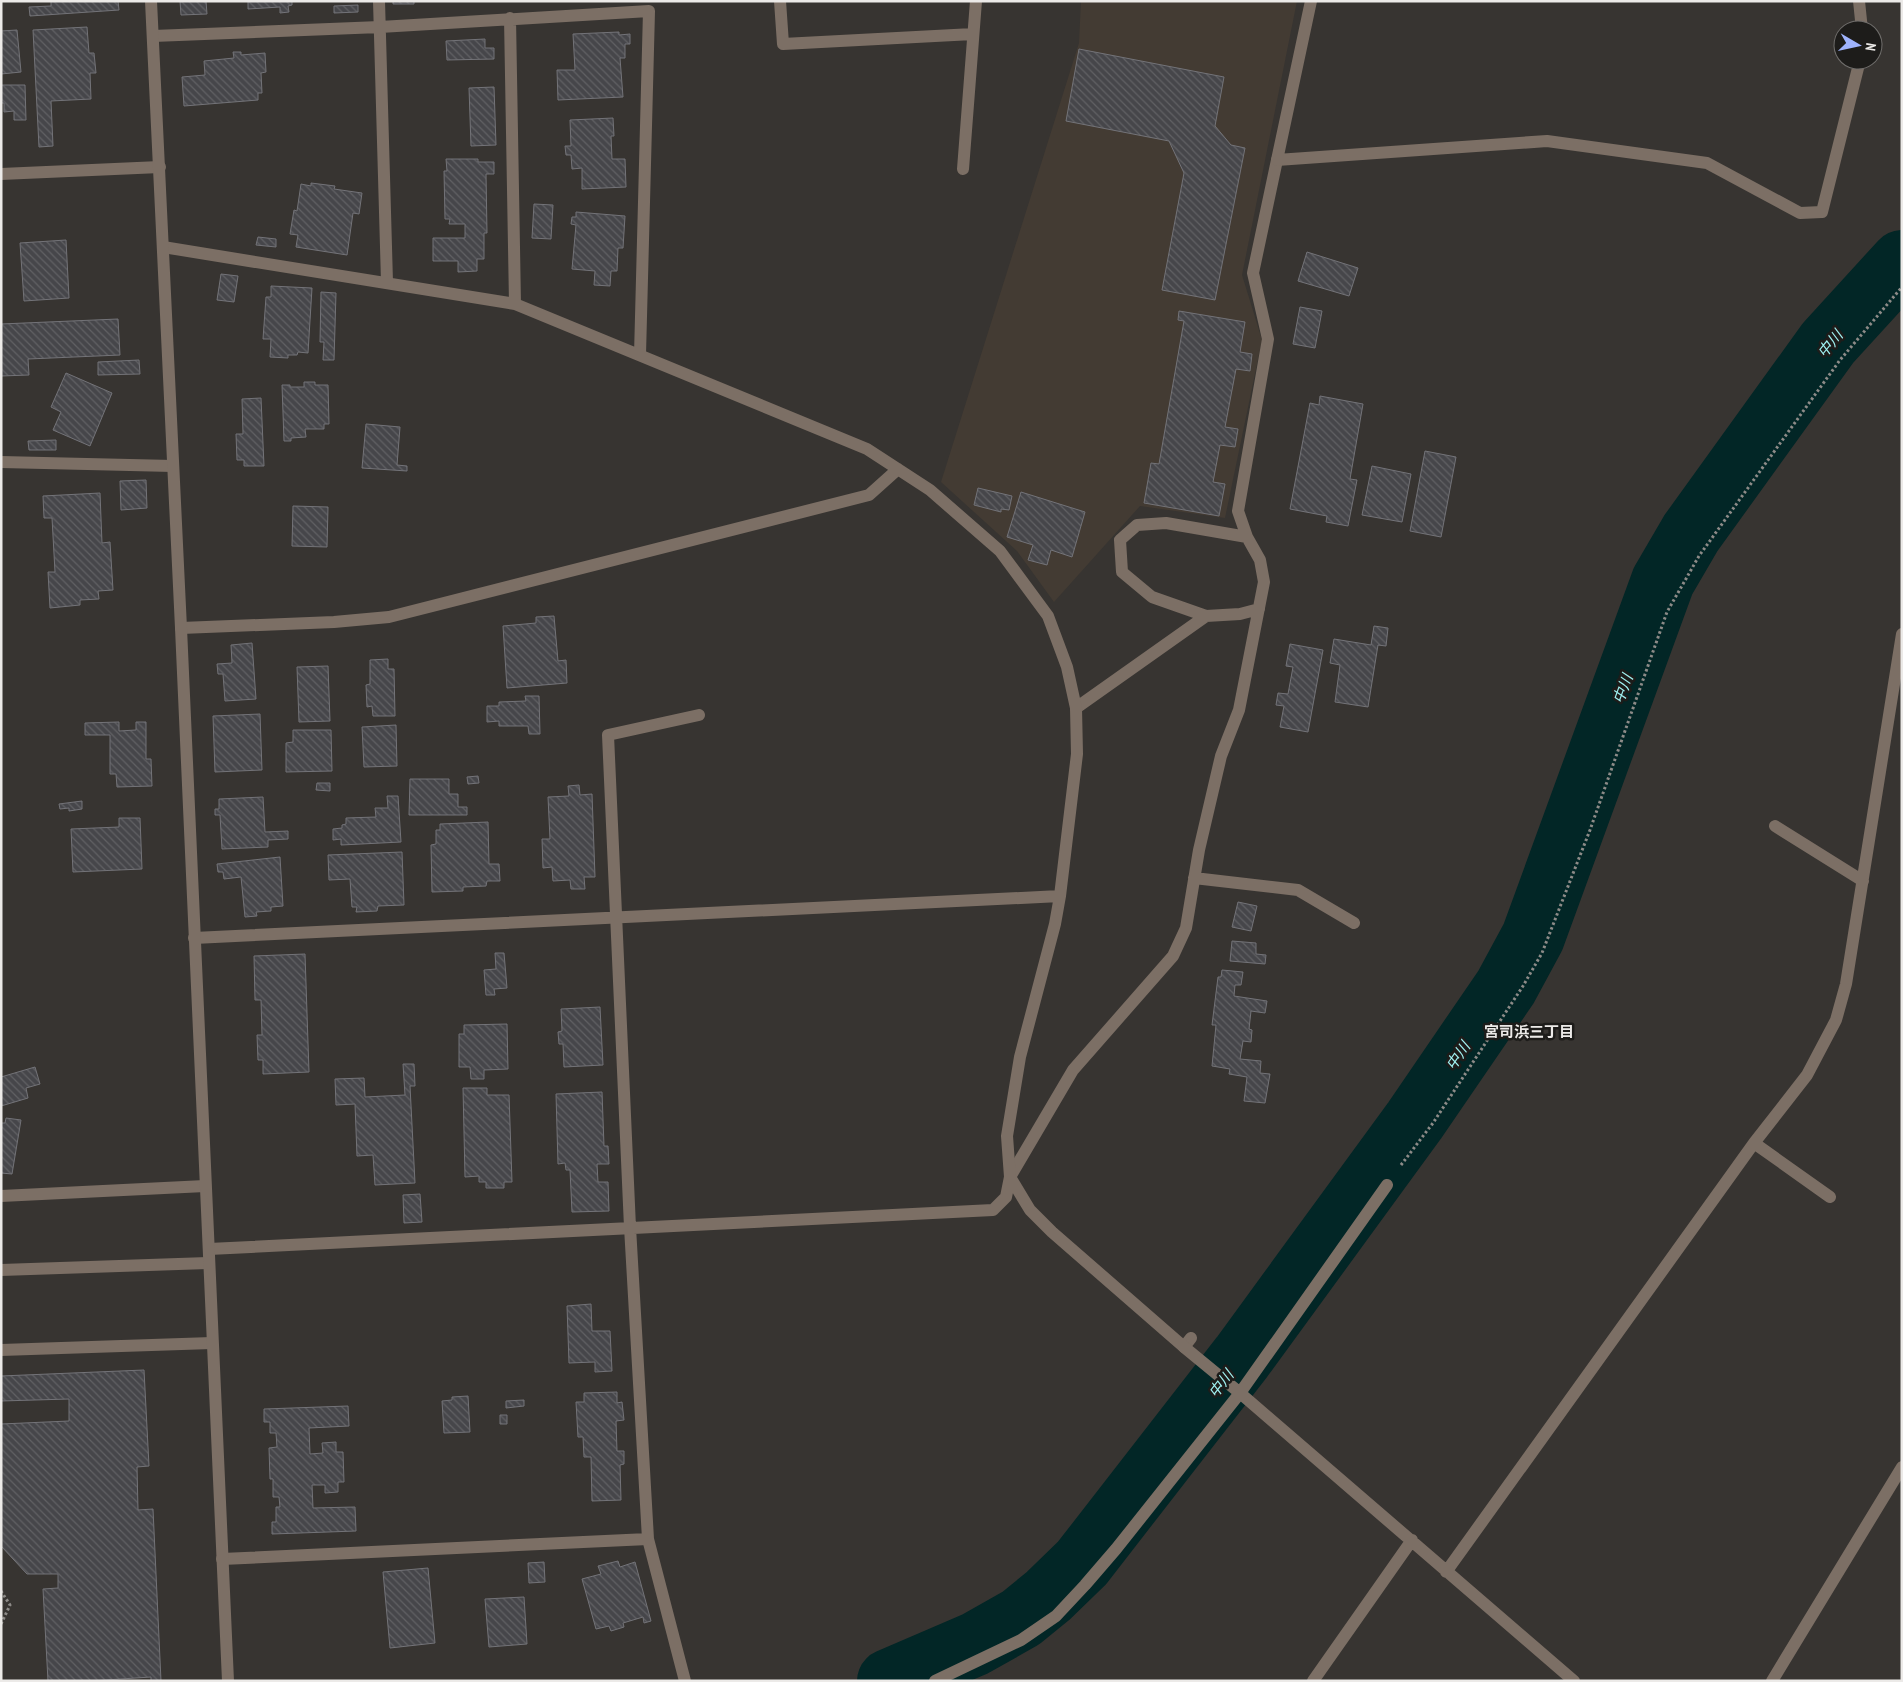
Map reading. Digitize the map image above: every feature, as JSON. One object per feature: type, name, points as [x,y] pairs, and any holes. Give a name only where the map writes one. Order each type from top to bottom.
[{"type":"street","points":[[152,1],[228,1681]]},
{"type":"street","points":[[379,1],[387,282]]},
{"type":"street","points":[[780,1],[783,44],[972,34]]},
{"type":"street","points":[[963,169],[976,1]]},
{"type":"street","points":[[1010,1178],[1073,1070],[1173,956],[1186,928],[1194,878],[1222,756],[1240,710],[1264,582],[1260,560],[1247,537],[1238,511],[1268,339],[1253,273],[1311,1]]},
{"type":"street","points":[[1859,1],[1861,20]]},
{"type":"street","points":[[154,36],[380,27],[650,11],[640,355]]},
{"type":"street","points":[[510,18],[515,304]]},
{"type":"street","points":[[1277,160],[1547,142],[1707,163],[1800,213],[1822,212],[1858,70]]},
{"type":"street","points":[[1,174],[160,167]]},
{"type":"street","points":[[163,247],[515,304],[867,449],[930,490],[1000,551],[1048,616],[1067,667],[1076,708],[1077,754],[1060,896],[1055,924],[1020,1057],[1007,1136],[1010,1178],[1006,1197],[993,1210],[209,1249]]},
{"type":"street","points":[[1,462],[173,466]]},
{"type":"street","points":[[181,628],[334,622],[389,617],[869,495],[898,470]]},
{"type":"street","points":[[1247,537],[1166,523],[1137,525],[1120,540],[1122,572],[1152,597],[1206,616],[1240,614],[1259,609]]},
{"type":"street","points":[[1076,708],[1206,616]]},
{"type":"street","points":[[1446,1572],[1754,1143],[1807,1075],[1836,1020],[1846,984],[1902,634]]},
{"type":"street","points":[[685,1681],[648,1539],[630,1227],[608,735],[700,715]]},
{"type":"street","points":[[1775,826],[1863,881]]},
{"type":"street","points":[[1194,878],[1298,890],[1354,923]]},
{"type":"street","points":[[194,938],[1060,896]]},
{"type":"street","points":[[1754,1143],[1830,1197]]},
{"type":"street","points":[[1010,1178],[1030,1210],[1052,1232],[1188,1343],[1213,1372],[1412,1540],[1446,1572],[1574,1681]]},
{"type":"street","points":[[935,1681],[1021,1640],[1056,1616],[1116,1549],[1387,1185]]},
{"type":"street","points":[[1,1196],[205,1186]]},
{"type":"street","points":[[1,1270],[208,1263]]},
{"type":"street","points":[[1,1350],[212,1343]]},
{"type":"street","points":[[1772,1681],[1902,1467]]},
{"type":"street","points":[[222,1559],[648,1539]]},
{"type":"street","points":[[1313,1681],[1412,1540]]},
{"type":"path","points":[[1387,1185],[1433,1124],[1523,986],[1542,953],[1590,830],[1667,612],[1699,556],[1840,360],[1902,287]]},
{"type":"path","points":[[1,1591],[10,1605],[1,1624]]},
{"type":"shaded area","points":[[1081,1],[1297,1],[1242,275],[1262,340],[1225,518],[1140,506],[1054,602],[1017,551],[941,482],[1079,43]]},
{"type":"building","points":[[51,1],[118,1],[119,10],[30,16],[29,7],[51,6]]},
{"type":"building","points":[[180,1],[206,1],[207,14],[181,15]]},
{"type":"building","points":[[248,1],[292,1],[292,5],[288,6],[289,12],[280,13],[280,7],[248,9]]},
{"type":"building","points":[[393,1],[414,1],[414,4],[393,4]]},
{"type":"building","points":[[358,5],[358,12],[334,13],[334,6]]},
{"type":"building","points":[[87,27],[89,53],[94,53],[96,73],[90,73],[91,99],[51,101],[53,146],[39,147],[33,30]]},
{"type":"building","points":[[17,30],[21,72],[1,74],[1,31]]},
{"type":"building","points":[[619,32],[619,35],[630,34],[630,44],[625,44],[625,58],[620,58],[623,97],[558,100],[557,70],[575,70],[573,34]]},
{"type":"building","points":[[485,39],[485,48],[494,48],[494,59],[447,60],[446,41]]},
{"type":"building","points":[[1079,49],[1224,77],[1215,126],[1231,145],[1245,148],[1215,300],[1162,290],[1184,173],[1169,141],[1066,121]]},
{"type":"building","points":[[233,52],[241,52],[241,55],[265,53],[266,72],[261,73],[262,93],[258,93],[258,100],[184,106],[182,77],[205,75],[204,61],[234,58]]},
{"type":"building","points":[[1,85],[25,85],[26,120],[14,120],[14,111],[4,112],[4,103],[1,103]]},
{"type":"building","points":[[494,87],[496,145],[471,146],[469,88]]},
{"type":"building","points":[[613,118],[614,136],[611,136],[612,159],[625,159],[626,187],[582,189],[582,168],[572,169],[571,155],[566,155],[565,146],[571,146],[570,120]]},
{"type":"building","points":[[446,159],[478,159],[478,162],[494,162],[494,174],[486,174],[487,233],[484,233],[484,259],[477,259],[477,271],[458,272],[458,261],[433,261],[433,238],[465,238],[465,224],[449,224],[450,219],[445,219],[444,171],[447,171]]},
{"type":"building","points":[[311,183],[335,186],[334,189],[362,193],[359,214],[353,213],[347,255],[296,247],[298,235],[290,234],[294,210],[297,211],[301,184],[311,186]]},
{"type":"building","points":[[534,204],[553,205],[551,239],[532,238]]},
{"type":"building","points":[[576,212],[625,216],[623,248],[618,248],[617,271],[611,271],[610,286],[594,285],[595,271],[572,269],[576,225],[571,224],[572,217],[576,217]]},
{"type":"building","points":[[258,237],[276,239],[276,247],[256,245]]},
{"type":"building","points":[[66,240],[69,298],[24,301],[20,243]]},
{"type":"building","points":[[1307,252],[1358,268],[1349,296],[1298,281]]},
{"type":"building","points":[[221,274],[238,276],[234,302],[217,300]]},
{"type":"building","points":[[271,286],[312,288],[308,353],[298,352],[297,355],[288,355],[288,358],[270,357],[271,339],[263,339],[266,297],[271,297]]},
{"type":"building","points":[[321,292],[336,293],[334,360],[323,360],[324,342],[320,342]]},
{"type":"building","points":[[1300,307],[1322,311],[1315,348],[1293,344]]},
{"type":"building","points":[[1179,311],[1245,322],[1240,352],[1252,354],[1250,371],[1236,369],[1225,427],[1238,429],[1235,447],[1220,445],[1213,482],[1225,484],[1219,516],[1144,503],[1151,463],[1159,464],[1184,321],[1178,320]]},
{"type":"building","points":[[118,319],[120,355],[28,359],[29,375],[1,376],[1,324]]},
{"type":"building","points":[[139,360],[140,374],[98,375],[98,362]]},
{"type":"building","points":[[66,373],[112,393],[90,446],[53,430],[61,412],[51,407]]},
{"type":"building","points":[[304,382],[315,382],[315,385],[328,385],[329,424],[324,424],[324,429],[305,429],[306,437],[291,438],[291,441],[284,441],[282,385],[304,387]]},
{"type":"building","points":[[1320,396],[1363,404],[1350,479],[1357,480],[1348,526],[1326,522],[1327,516],[1290,509],[1310,403],[1319,405]]},
{"type":"building","points":[[261,398],[264,466],[244,466],[244,460],[237,460],[236,434],[243,434],[242,399]]},
{"type":"building","points":[[366,424],[400,427],[397,465],[407,466],[407,471],[362,468]]},
{"type":"building","points":[[56,440],[56,450],[29,450],[28,441]]},
{"type":"building","points":[[1425,451],[1456,457],[1441,537],[1410,531]]},
{"type":"building","points":[[1372,466],[1411,474],[1402,522],[1362,515]]},
{"type":"building","points":[[146,480],[147,508],[121,510],[120,481]]},
{"type":"building","points":[[978,488],[1012,496],[1009,510],[1001,509],[1001,512],[974,505]]},
{"type":"building","points":[[1021,492],[1085,512],[1072,557],[1051,550],[1047,565],[1028,560],[1033,545],[1007,537]]},
{"type":"building","points":[[100,493],[102,543],[110,542],[113,590],[98,591],[99,599],[80,600],[80,605],[50,608],[48,572],[55,572],[52,518],[44,518],[43,496]]},
{"type":"building","points":[[293,506],[328,507],[327,547],[292,546]]},
{"type":"building","points":[[554,616],[558,661],[566,660],[567,683],[507,688],[503,626],[536,623],[536,617]]},
{"type":"building","points":[[1374,626],[1388,628],[1386,646],[1378,645],[1368,707],[1335,702],[1340,665],[1330,663],[1334,639],[1371,645]]},
{"type":"building","points":[[252,643],[256,699],[225,701],[223,674],[218,674],[217,664],[232,663],[231,645]]},
{"type":"building","points":[[1290,644],[1323,650],[1308,732],[1280,727],[1284,706],[1276,705],[1278,693],[1288,694],[1293,667],[1286,666]]},
{"type":"building","points":[[388,659],[388,669],[394,669],[395,716],[373,716],[372,706],[367,707],[366,685],[370,684],[370,660]]},
{"type":"building","points":[[328,666],[330,721],[299,722],[297,667]]},
{"type":"building","points":[[525,696],[539,696],[540,734],[529,734],[528,726],[499,726],[499,721],[487,722],[487,706],[499,706],[499,702],[526,701]]},
{"type":"building","points":[[260,714],[262,770],[215,772],[213,716]]},
{"type":"building","points":[[119,722],[119,731],[136,730],[136,722],[146,722],[146,759],[151,759],[152,786],[117,787],[116,774],[110,774],[110,735],[85,735],[85,723]]},
{"type":"building","points":[[396,725],[397,766],[364,767],[362,727]]},
{"type":"building","points":[[293,730],[331,730],[332,771],[286,772],[286,743],[293,742]]},
{"type":"building","points":[[478,776],[479,783],[468,784],[467,777]]},
{"type":"building","points":[[410,779],[449,779],[449,794],[458,794],[458,807],[467,807],[467,815],[409,815]]},
{"type":"building","points":[[317,783],[330,783],[330,791],[316,790]]},
{"type":"building","points":[[579,785],[580,795],[592,794],[595,877],[584,877],[585,889],[571,889],[570,880],[553,881],[552,867],[543,868],[542,839],[550,839],[548,797],[569,796],[568,786]]},
{"type":"building","points":[[387,796],[398,796],[401,842],[341,845],[341,839],[333,840],[333,829],[342,828],[342,825],[346,824],[346,818],[376,817],[375,808],[388,808]]},
{"type":"building","points":[[263,797],[265,832],[288,831],[288,839],[268,840],[268,847],[222,849],[220,815],[215,815],[215,809],[219,809],[219,799]]},
{"type":"building","points":[[82,801],[82,809],[69,811],[69,808],[60,809],[59,804]]},
{"type":"building","points":[[119,818],[140,818],[142,869],[73,872],[71,829],[119,827]]},
{"type":"building","points":[[488,822],[489,864],[499,864],[500,881],[487,881],[486,886],[463,887],[463,891],[432,892],[431,845],[436,844],[436,830],[440,830],[440,824]]},
{"type":"building","points":[[402,852],[404,905],[378,906],[377,911],[356,912],[357,907],[352,907],[350,879],[329,880],[328,855]]},
{"type":"building","points":[[280,857],[283,906],[271,907],[271,911],[256,912],[257,916],[245,917],[241,877],[224,879],[223,872],[218,872],[217,864]]},
{"type":"building","points":[[1238,902],[1257,906],[1251,931],[1232,927]]},
{"type":"building","points":[[1232,941],[1256,943],[1256,954],[1266,955],[1265,964],[1230,961]]},
{"type":"building","points":[[495,953],[504,953],[507,988],[494,989],[495,995],[486,995],[484,970],[496,969]]},
{"type":"building","points":[[305,954],[309,1072],[263,1074],[263,1060],[258,1060],[257,1035],[262,1035],[261,1000],[255,1000],[254,956]]},
{"type":"building","points":[[1222,970],[1243,972],[1241,985],[1235,985],[1234,996],[1267,1001],[1265,1013],[1251,1011],[1249,1029],[1252,1030],[1251,1042],[1243,1041],[1240,1059],[1261,1061],[1260,1073],[1270,1074],[1265,1103],[1244,1101],[1247,1077],[1229,1074],[1230,1069],[1212,1066],[1216,1025],[1212,1025],[1218,977],[1221,977]]},
{"type":"building","points":[[600,1007],[603,1065],[564,1067],[563,1044],[559,1044],[558,1032],[562,1031],[561,1009]]},
{"type":"building","points":[[507,1024],[508,1069],[484,1070],[484,1079],[471,1079],[470,1067],[459,1067],[459,1034],[464,1034],[464,1025]]},
{"type":"building","points":[[403,1064],[414,1064],[415,1086],[410,1086],[415,1183],[375,1185],[373,1155],[357,1156],[355,1104],[336,1105],[335,1079],[364,1078],[365,1097],[405,1095]]},
{"type":"building","points":[[35,1067],[40,1084],[26,1088],[28,1098],[1,1106],[1,1077]]},
{"type":"building","points":[[463,1088],[487,1088],[487,1095],[509,1095],[512,1182],[504,1182],[504,1188],[486,1188],[486,1182],[479,1182],[479,1176],[465,1177]]},
{"type":"building","points":[[602,1092],[604,1146],[608,1146],[609,1164],[597,1164],[598,1182],[608,1182],[609,1211],[572,1212],[570,1170],[566,1170],[565,1163],[558,1164],[556,1094]]},
{"type":"building","points":[[6,1118],[21,1120],[12,1174],[1,1173],[1,1123],[5,1123]]},
{"type":"building","points":[[420,1194],[422,1222],[404,1223],[403,1195]]},
{"type":"building","points":[[591,1304],[592,1331],[610,1331],[612,1371],[595,1372],[595,1362],[569,1363],[567,1306]]},
{"type":"building","points":[[144,1370],[149,1466],[137,1467],[138,1510],[153,1509],[161,1681],[151,1681],[151,1677],[90,1681],[48,1681],[43,1589],[58,1588],[58,1574],[27,1574],[1,1546],[1,1424],[69,1421],[69,1399],[1,1401],[1,1376]]},
{"type":"building","points":[[617,1392],[617,1403],[622,1402],[624,1420],[616,1421],[617,1451],[624,1451],[624,1464],[620,1465],[621,1500],[592,1501],[591,1457],[584,1457],[583,1437],[578,1437],[576,1402],[584,1402],[584,1393]]},
{"type":"building","points":[[468,1396],[470,1432],[444,1433],[442,1401],[452,1400],[452,1397]]},
{"type":"building","points":[[524,1400],[524,1406],[506,1408],[506,1401]]},
{"type":"building","points":[[348,1406],[349,1426],[309,1428],[310,1454],[323,1453],[322,1443],[336,1442],[336,1452],[343,1452],[344,1482],[338,1482],[338,1492],[325,1493],[325,1485],[312,1485],[313,1508],[355,1507],[356,1531],[272,1534],[272,1522],[276,1522],[276,1507],[280,1507],[279,1497],[273,1497],[273,1479],[270,1479],[269,1448],[277,1447],[276,1433],[270,1433],[270,1422],[264,1422],[264,1409]]},
{"type":"building","points":[[500,1415],[507,1415],[507,1424],[500,1424]]},
{"type":"building","points":[[618,1561],[620,1567],[635,1562],[651,1621],[644,1623],[643,1617],[623,1623],[624,1627],[611,1631],[609,1626],[596,1629],[582,1579],[601,1574],[598,1566]]},
{"type":"building","points":[[544,1562],[545,1582],[529,1583],[528,1563]]},
{"type":"building","points":[[428,1568],[435,1643],[390,1648],[383,1572]]},
{"type":"building","points":[[524,1597],[527,1644],[489,1647],[485,1599]]},
{"type":"waterway","name":"中川","points":[[889,1681],[975,1644],[1021,1618],[1048,1596],[1082,1563],[1242,1357],[1415,1120],[1506,987],[1533,937],[1663,581],[1691,533],[1828,343],[1902,262]]},
{"type":"district","name":"宮司浜三丁目","points":[[1529,1032]]}]
